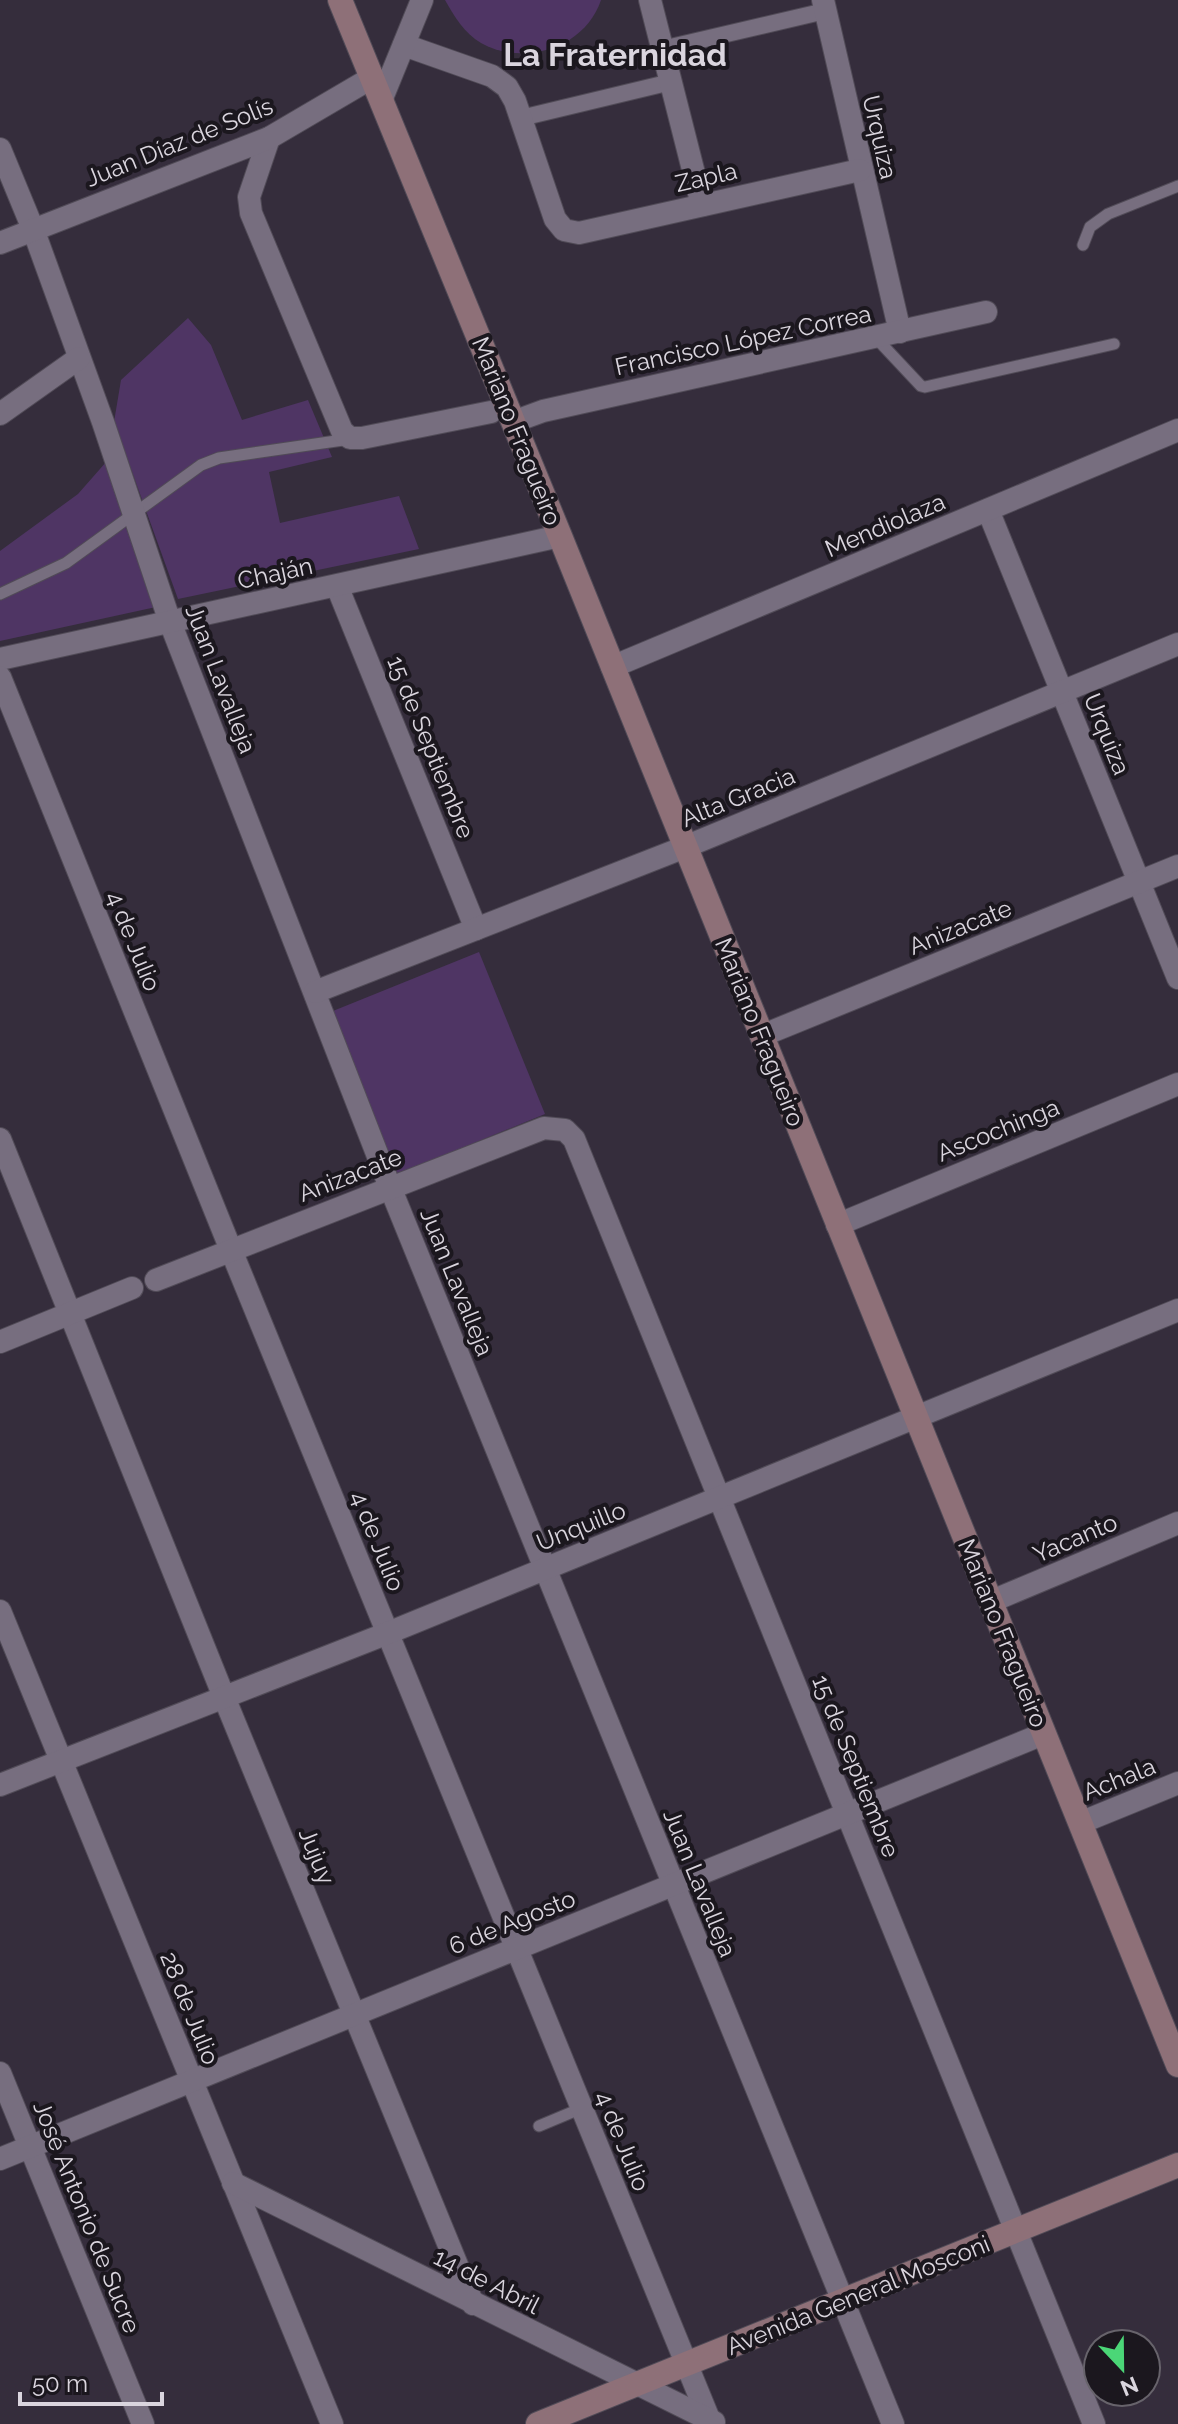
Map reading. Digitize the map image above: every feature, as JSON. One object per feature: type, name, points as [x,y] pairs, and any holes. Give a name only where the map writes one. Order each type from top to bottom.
[{"type":"main road","name":"Mariano Fragueiro","points":[[340,0],[377,88],[502,417],[560,536],[992,1601],[1043,1734],[1172,2034],[1178,2065]]},
{"type":"main road","name":"Avenida General Mosconi","points":[[538,2424],[1178,2165]]},
{"type":"street","points":[[377,88],[404,45],[422,0]]},
{"type":"street","points":[[650,0],[702,205]]},
{"type":"street","points":[[662,49],[824,6]]},
{"type":"street","name":"Urquiza","points":[[824,6],[900,332]]},
{"type":"street","points":[[404,45],[492,76],[507,87],[521,118],[671,82]]},
{"type":"street","name":"Juan Díaz de Solís","points":[[0,243],[269,138],[377,88]]},
{"type":"street","name":"Zapla","points":[[521,118],[555,219],[564,230],[579,233],[860,170]]},
{"type":"street","points":[[269,138],[249,197],[251,213],[342,431],[350,438]]},
{"type":"street","name":"Juan Lavalleja","points":[[0,149],[33,229],[170,622],[390,1187],[893,2424]]},
{"type":"street","name":"Francisco López Correa","points":[[350,438],[543,411],[986,312]]},
{"type":"street","points":[[0,414],[79,358]]},
{"type":"street","name":"Mendiolaza","points":[[612,667],[1178,430]]},
{"type":"street","name":"Urquiza","points":[[988,510],[1178,978]]},
{"type":"street","name":"Chaján","points":[[0,659],[560,536]]},
{"type":"street","name":"15 de Septiembre","points":[[337,586],[476,929]]},
{"type":"street","name":"Alta Gracia","points":[[315,992],[685,847],[1178,644]]},
{"type":"street","name":"4 de Julio","points":[[0,677],[516,1949],[713,2423]]},
{"type":"street","name":"Anizacate","points":[[761,1036],[1178,866]]},
{"type":"street","name":"Ascochinga","points":[[837,1225],[1178,1084]]},
{"type":"street","name":"Anizacate","points":[[156,1280],[544,1128],[565,1130]]},
{"type":"street","name":"15 de Septiembre","points":[[565,1130],[574,1139],[1094,2424]]},
{"type":"street","name":"Jujuy","points":[[0,1139],[5,1167],[71,1313],[224,1697],[473,2304]]},
{"type":"street","points":[[0,1342],[132,1288]]},
{"type":"street","name":"Unquillo","points":[[0,1785],[388,1633],[1178,1310]]},
{"type":"street","name":"Yacanto","points":[[992,1601],[1178,1523]]},
{"type":"street","name":"28 de Julio","points":[[0,1611],[332,2424]]},
{"type":"street","name":"6 de Agosto","points":[[0,2159],[1043,1734]]},
{"type":"street","name":"Achala","points":[[1080,1823],[1178,1783]]},
{"type":"street","name":"José Antonio de Sucre","points":[[0,2073],[143,2424]]},
{"type":"street","name":"14 de Abril","points":[[233,2183],[713,2423]]},
{"type":"lane","points":[[1083,245],[1090,227],[1108,214],[1178,186]]},
{"type":"lane","points":[[876,338],[925,387],[1114,344]]},
{"type":"lane","points":[[0,594],[66,563],[201,465],[219,458],[350,438]]},
{"type":"lane","points":[[539,2126],[582,2108]]},
{"type":"shaded area","points":[[445,0],[601,0],[593,17],[567,41],[534,53],[516,53],[498,50],[475,39],[460,24]]},
{"type":"shaded area","points":[[188,318],[211,345],[242,420],[308,400],[332,457],[269,472],[280,523],[399,496],[419,549],[178,599],[114,422],[121,380]]},
{"type":"shaded area","points":[[107,461],[156,607],[0,641],[0,551],[78,494]]},
{"type":"shaded area","points":[[479,952],[545,1114],[394,1176],[328,1013]]},
{"type":"district","name":"La Fraternidad","points":[[615,54]]}]
